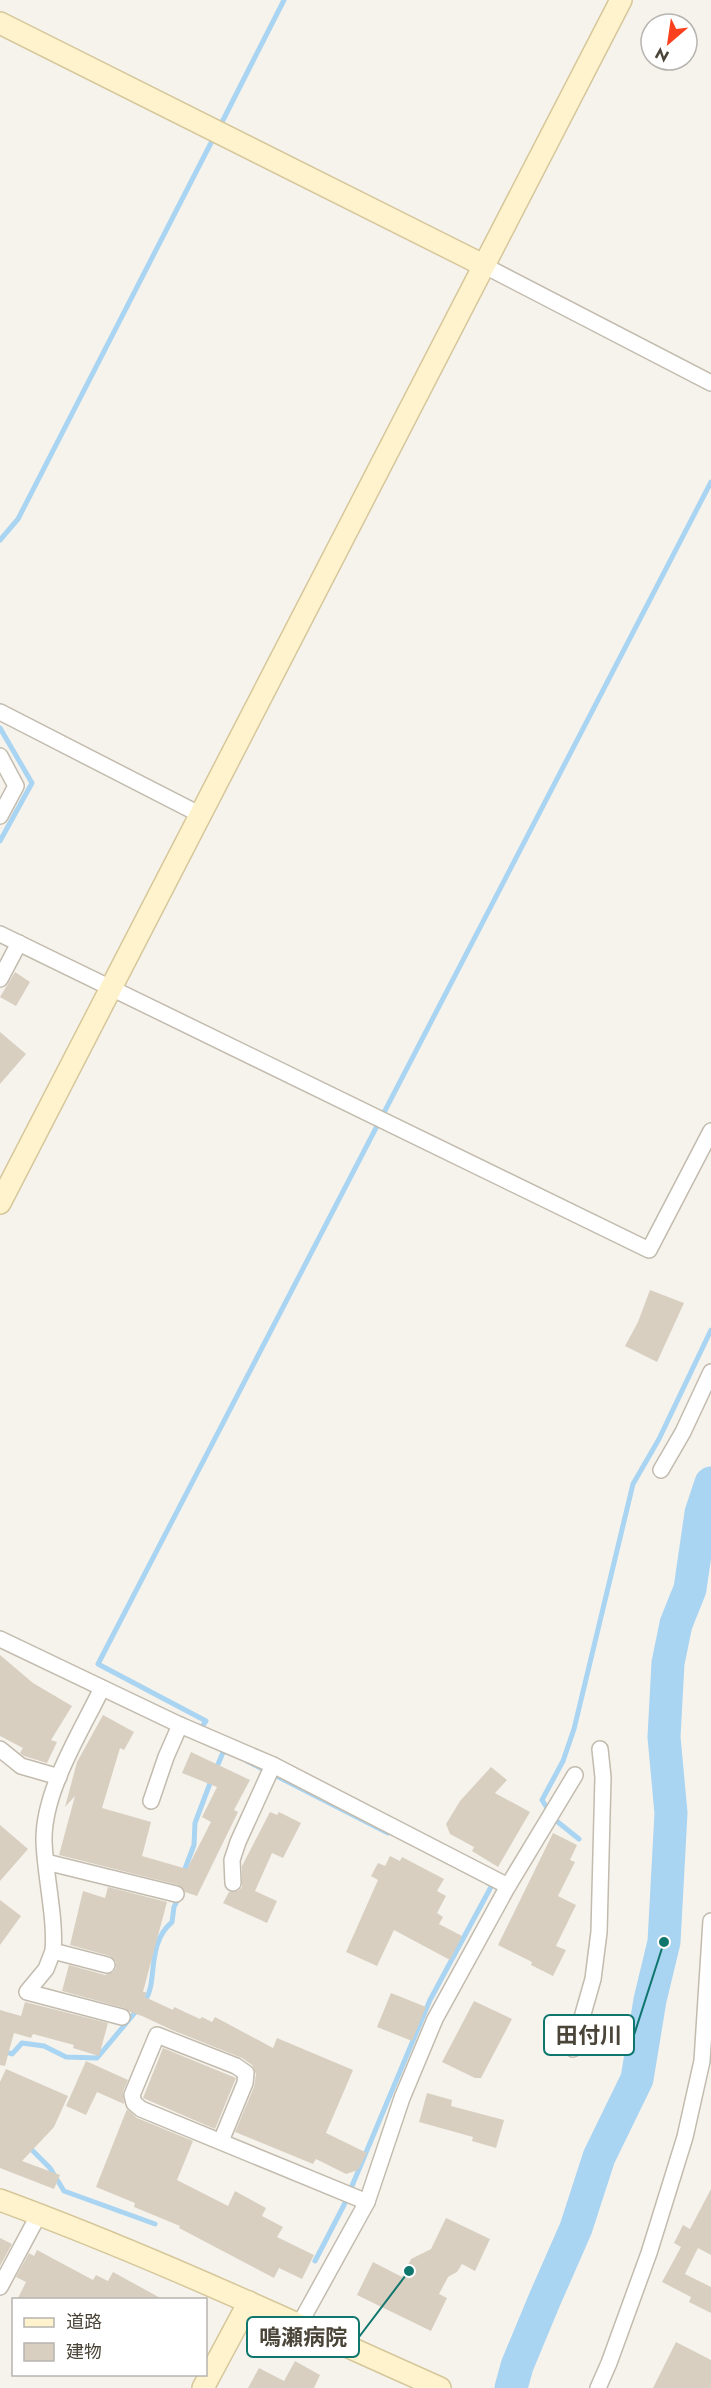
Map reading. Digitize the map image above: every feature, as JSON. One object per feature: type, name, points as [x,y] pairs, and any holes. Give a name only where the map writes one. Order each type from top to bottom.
[{"type":"street","points":[[0,1203],[621,0]]},
{"type":"street","points":[[0,23],[483,265],[711,383]]},
{"type":"street","points":[[0,712],[201,815]]},
{"type":"street","points":[[0,756],[16,786],[0,816]]},
{"type":"street","points":[[0,934],[650,1250],[711,1131]]},
{"type":"street","points":[[0,980],[19,943]]},
{"type":"street","points":[[661,1470],[673,1451],[711,1371]]},
{"type":"street","points":[[1,1641],[273,1766],[507,1886]]},
{"type":"street","points":[[102,1688],[59,1777],[47,1816],[44,1840],[52,1951],[46,1969],[27,1992],[122,2017]]},
{"type":"street","points":[[151,1801],[180,1725]]},
{"type":"street","points":[[0,1749],[21,1766],[59,1777]]},
{"type":"street","points":[[573,2049],[593,1979],[599,1932],[603,1777],[600,1749]]},
{"type":"street","points":[[233,1883],[232,1860],[238,1842],[273,1766]]},
{"type":"street","points":[[299,2325],[344,2248],[367,2202],[402,2098],[435,2019],[507,1886],[575,1775]]},
{"type":"street","points":[[46,1862],[176,1894]]},
{"type":"street","points":[[598,2388],[649,2253],[685,2137],[698,2085],[707,2042],[711,1921]]},
{"type":"street","points":[[52,1951],[107,1965]]},
{"type":"street","points":[[221,2141],[245,2083],[246,2073],[236,2066],[157,2035],[132,2095],[134,2103],[141,2109],[367,2202]]},
{"type":"street","points":[[0,2200],[84,2230],[440,2388]]},
{"type":"street","points":[[0,2287],[39,2214]]},
{"type":"street","points":[[203,2388],[249,2302]]},
{"type":"building","points":[[15,972],[30,982],[16,1006],[0,997]]},
{"type":"building","points":[[0,1032],[26,1054],[0,1084]]},
{"type":"building","points":[[650,1290],[684,1303],[657,1362],[625,1346],[638,1322]]},
{"type":"building","points":[[0,1655],[33,1683],[72,1706],[51,1740],[57,1742],[47,1763],[24,1756],[20,1753],[23,1748],[0,1736]]},
{"type":"building","points":[[103,1715],[134,1732],[124,1750],[120,1748],[102,1808],[151,1822],[142,1856],[187,1869],[211,1822],[202,1817],[217,1787],[182,1773],[191,1752],[250,1780],[234,1810],[238,1812],[197,1896],[185,1892],[178,1885],[59,1855],[75,1796],[65,1807],[77,1762]]},
{"type":"building","points":[[491,1767],[507,1780],[495,1793],[530,1812],[498,1867],[472,1851],[474,1847],[450,1834],[446,1824],[460,1801]]},
{"type":"building","points":[[270,1812],[277,1815],[279,1812],[301,1823],[283,1858],[272,1853],[255,1891],[277,1901],[267,1923],[223,1903],[229,1892],[238,1891],[242,1887],[242,1866]]},
{"type":"building","points":[[0,1825],[28,1849],[0,1881]]},
{"type":"building","points":[[553,1833],[577,1845],[570,1860],[575,1862],[558,1896],[576,1905],[556,1946],[566,1950],[553,1976],[531,1965],[532,1962],[498,1945]]},
{"type":"building","points":[[390,1856],[400,1861],[402,1857],[444,1879],[437,1891],[446,1896],[437,1913],[443,1917],[439,1924],[462,1936],[450,1960],[394,1930],[377,1966],[346,1952],[378,1880],[371,1876],[378,1863],[385,1866]]},
{"type":"building","points":[[108,1887],[167,1902],[143,1992],[146,1992],[145,1997],[200,2019],[202,2017],[212,2022],[215,2017],[273,2048],[277,2038],[353,2070],[326,2133],[367,2153],[358,2170],[346,2174],[316,2159],[313,2164],[235,2132],[254,2087],[256,2074],[252,2065],[242,2058],[124,2008],[62,1991],[69,1965],[105,1975],[116,1968],[116,1962],[110,1956],[70,1945],[83,1891],[105,1898]]},
{"type":"building","points":[[0,1900],[21,1916],[0,1945]]},
{"type":"building","points":[[391,1993],[426,2007],[412,2041],[377,2027]]},
{"type":"building","points":[[474,2001],[512,2019],[481,2078],[475,2078],[442,2062]]},
{"type":"building","points":[[25,2002],[108,2023],[99,2056],[73,2048],[74,2045],[33,2034],[31,2038],[14,2033],[5,2066],[0,2065],[0,2010],[21,2016]]},
{"type":"building","points":[[163,2048],[236,2078],[215,2129],[143,2098]]},
{"type":"building","points":[[86,2061],[128,2080],[123,2092],[124,2104],[97,2092],[86,2115],[66,2106]]},
{"type":"building","points":[[6,2069],[68,2096],[54,2127],[22,2161],[60,2175],[54,2189],[0,2168],[0,2082]]},
{"type":"building","points":[[427,2093],[452,2100],[451,2106],[504,2120],[496,2148],[472,2141],[473,2137],[419,2122]]},
{"type":"building","points":[[127,2109],[137,2118],[193,2141],[177,2180],[228,2206],[235,2191],[266,2208],[262,2216],[283,2227],[277,2237],[314,2255],[302,2279],[279,2268],[274,2278],[179,2228],[180,2226],[134,2207],[135,2203],[96,2187]]},
{"type":"building","points":[[711,2189],[711,2255],[698,2248],[685,2274],[711,2287],[711,2313],[689,2302],[691,2297],[662,2282],[681,2247],[674,2243],[683,2225],[690,2229]]},
{"type":"building","points":[[446,2218],[490,2239],[475,2271],[462,2264],[457,2272],[448,2277],[439,2294],[447,2298],[431,2331],[357,2295],[373,2262],[402,2277],[411,2259],[431,2249]]},
{"type":"building","points":[[0,2238],[12,2244],[0,2266]]},
{"type":"building","points":[[37,2250],[93,2280],[96,2275],[108,2281],[113,2272],[160,2298],[18,2298],[26,2282],[16,2277],[29,2253],[34,2256]]},
{"type":"building","points":[[676,2342],[711,2360],[711,2388],[653,2388]]},
{"type":"building","points":[[295,2361],[320,2375],[314,2388],[248,2388],[259,2368],[284,2381]]},
{"type":"waterway","points":[[219,128],[284,0]]},
{"type":"waterway","points":[[0,540],[18,519],[214,137]]},
{"type":"waterway","points":[[199,1731],[206,1721],[98,1664],[711,482]]},
{"type":"waterway","points":[[0,728],[32,783],[0,841]]},
{"type":"waterway","points":[[579,1839],[554,1819],[542,1800],[563,1761],[574,1729],[633,1484],[659,1439],[711,1330]]},
{"type":"waterway","points":[[511,2388],[517,2366],[576,2228],[599,2157],[637,2079],[650,2000],[664,1942],[671,1813],[664,1737],[668,1663],[676,1624],[690,1589],[701,1513],[711,1483]]},
{"type":"waterway","points":[[216,1769],[224,1750]]},
{"type":"waterway","points":[[247,1761],[388,1833]]},
{"type":"waterway","points":[[183,1874],[194,1845],[195,1823],[212,1778]]},
{"type":"waterway","points":[[315,2261],[344,2205],[430,2000],[492,1885],[488,1883]]},
{"type":"waterway","points":[[144,2002],[151,1985],[158,1942],[172,1922],[174,1907],[183,1889],[183,1884]]},
{"type":"waterway","points":[[0,2050],[12,2054],[22,2043],[44,2046],[66,2057],[97,2058],[138,2009]]},
{"type":"waterway","points":[[28,2146],[50,2168],[64,2191],[155,2224]]},
{"type":"place","name":"田付川","points":[[664,1942]]},
{"type":"place","name":"鳴瀬病院","points":[[409,2271]]}]
